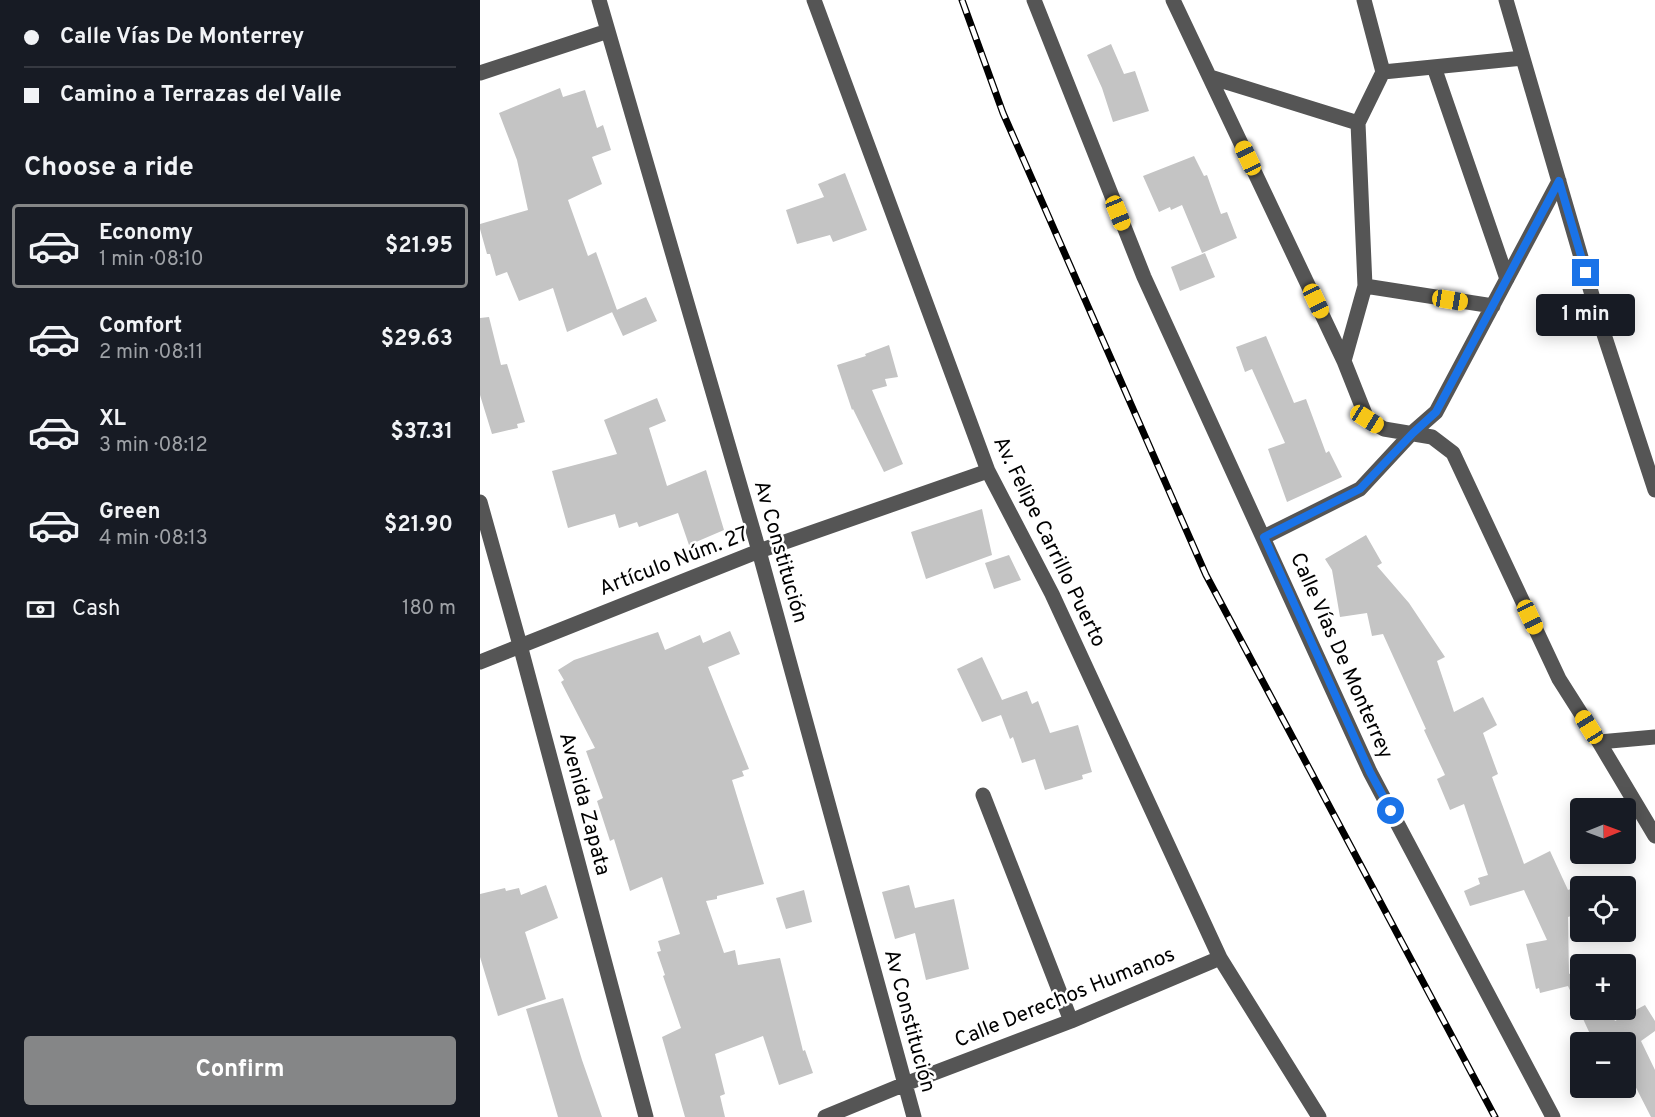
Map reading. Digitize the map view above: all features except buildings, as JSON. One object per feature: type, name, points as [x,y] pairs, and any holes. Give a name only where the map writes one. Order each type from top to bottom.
[{"type":"street","name":"Av Constitución","points":[[599,0],[759,550],[914,1117]]},
{"type":"street","name":"Av. Felipe Carrillo Puerto","points":[[814,0],[988,471],[1052,594],[1220,958],[1319,1117]]},
{"type":"street","name":"Calle Vías De Monterrey","points":[[1034,0],[1144,277],[1370,772],[1553,1117]]},
{"type":"street","points":[[1173,0],[1344,362],[1367,419],[1384,429],[1432,437],[1453,453],[1559,679],[1655,836]]},
{"type":"street","points":[[1344,362],[1365,286],[1359,123],[1383,72],[1364,0]]},
{"type":"street","points":[[1506,0],[1599,319],[1655,489]]},
{"type":"street","points":[[480,73],[608,31]]},
{"type":"street","points":[[1383,72],[1523,58]]},
{"type":"street","points":[[1434,68],[1507,279]]},
{"type":"street","points":[[1210,77],[1359,123]]},
{"type":"street","points":[[1264,537],[1360,489],[1436,412],[1559,181]]},
{"type":"street","points":[[1365,286],[1492,306]]},
{"type":"street","name":"Artículo Núm. 27","points":[[480,662],[759,550],[988,471]]},
{"type":"street","name":"Avenida Zapata","points":[[480,502],[646,1117]]},
{"type":"street","points":[[1599,742],[1655,737]]},
{"type":"street","points":[[984,795],[1071,1021]]},
{"type":"street","name":"Calle Derechos Humanos","points":[[825,1117],[1071,1021],[1220,958]]},
{"type":"railway","points":[[962,0],[1003,113],[1206,575],[1495,1117]]},
{"type":"route","points":[[1391,811],[1370,772],[1264,537],[1360,489],[1436,412],[1559,181],[1586,273]]}]
